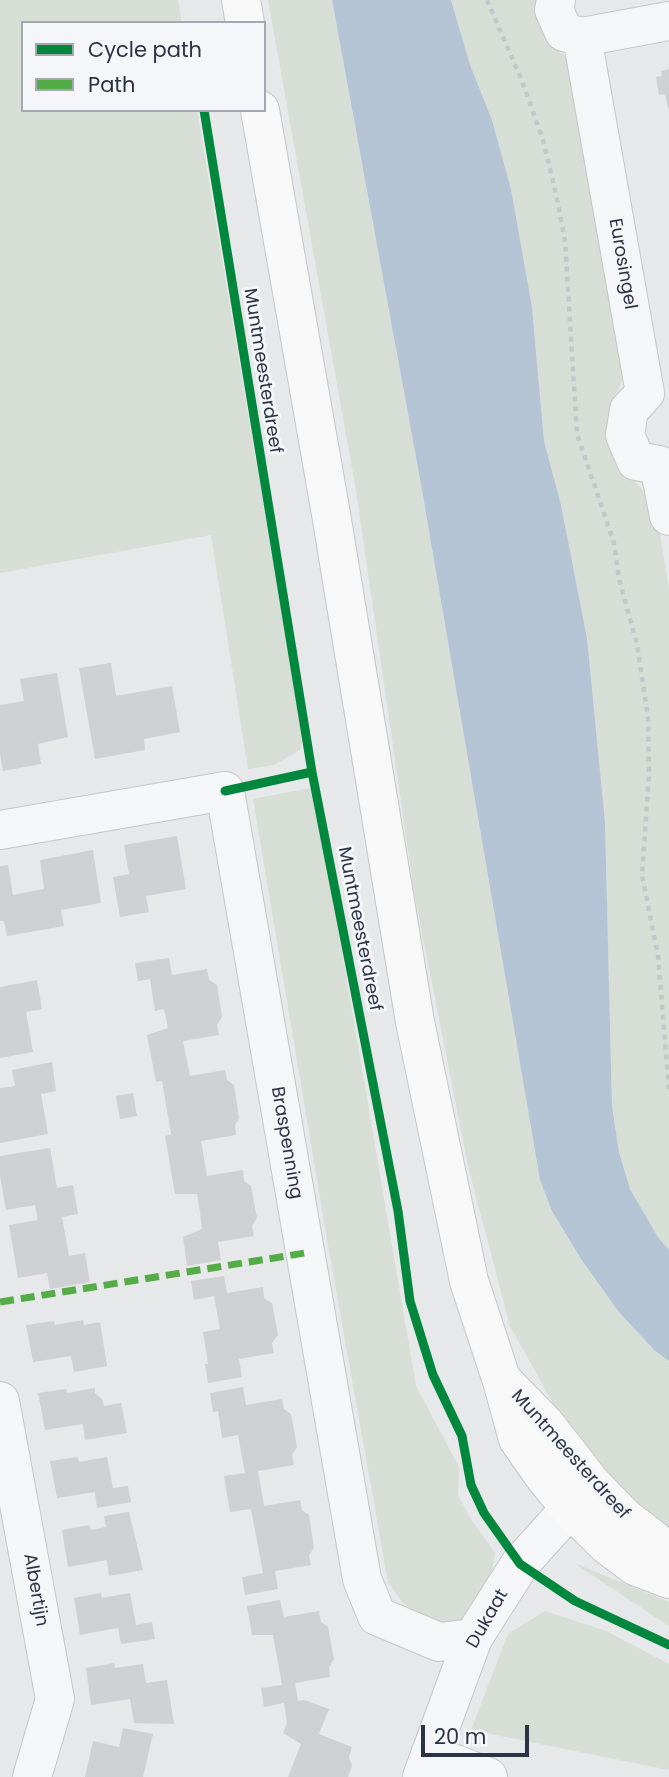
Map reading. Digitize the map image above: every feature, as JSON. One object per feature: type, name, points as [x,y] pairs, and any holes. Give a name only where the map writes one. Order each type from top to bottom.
[{"type":"main road","points":[[241,0],[245,21]]},
{"type":"main road","name":"Muntmeesterdreef","points":[[260,112],[415,1022],[469,1281],[502,1381],[545,1424],[606,1544],[635,1566],[669,1579]]},
{"type":"main road","name":"Muntmeesterdreef","points":[[581,1496],[624,1517],[654,1540],[669,1556]]},
{"type":"street","points":[[556,0],[554,10],[564,32],[582,37],[669,21]]},
{"type":"street","name":"Eurosingel","points":[[582,37],[657,391],[629,410],[625,435],[636,461],[664,464],[669,516]]},
{"type":"street","name":"Braspenning","points":[[0,830],[225,791],[362,1579],[377,1616],[439,1642],[473,1638]]},
{"type":"street","name":"Albertijn","points":[[0,1401],[55,1699],[32,1777]]},
{"type":"street","name":"Dukaat","points":[[426,1766],[473,1638],[520,1564],[581,1496]]},
{"type":"street","points":[[426,1766],[488,1777]]},
{"type":"path","points":[[487,0],[522,81],[543,140],[556,194],[565,241],[576,434],[609,526],[637,644],[648,717],[649,774],[642,875],[658,956],[669,1090]]},
{"type":"shaded area","points":[[0,0],[178,0],[182,21],[21,21],[21,112],[197,112],[269,539],[304,729],[300,750],[274,765],[248,769],[211,535],[0,573]]},
{"type":"shaded area","points":[[268,0],[332,0],[422,490],[540,1180],[552,1211],[581,1259],[618,1311],[654,1350],[669,1361],[669,1541],[574,1441],[510,1326],[469,1170],[414,892],[356,490]]},
{"type":"shaded area","points":[[451,0],[541,0],[549,42],[581,71],[626,371],[609,412],[609,432],[632,479],[655,503],[669,590],[669,1250],[658,1237],[630,1189],[619,1152],[612,1106],[605,822],[587,638],[561,505],[544,441],[532,307],[511,189],[492,120],[470,66]]},
{"type":"shaded area","points":[[310,788],[326,858],[416,1386],[459,1467],[458,1496],[495,1553],[491,1577],[473,1616],[451,1623],[423,1618],[402,1602],[388,1582],[328,1245],[253,799]]},
{"type":"shaded area","points":[[574,1563],[669,1602],[669,1626]]},
{"type":"shaded area","points":[[545,1611],[606,1631],[669,1664],[669,1770],[471,1730],[508,1634]]},
{"type":"water","points":[[332,0],[451,0],[470,65],[492,120],[511,189],[532,307],[544,441],[561,505],[587,638],[605,822],[612,1106],[619,1152],[630,1189],[658,1237],[669,1250],[669,1361],[654,1350],[618,1311],[581,1259],[552,1211],[540,1180],[422,490]]},
{"type":"building","points":[[669,69],[668,108],[665,94],[659,95],[656,77],[662,76],[661,71]]},
{"type":"building","points":[[111,663],[116,696],[172,686],[180,732],[144,739],[145,750],[95,759],[79,668]]},
{"type":"building","points":[[57,673],[68,737],[38,744],[41,764],[3,771],[0,754],[0,705],[24,701],[20,679]]},
{"type":"building","points":[[177,836],[186,889],[146,896],[149,912],[120,917],[113,877],[129,874],[124,845]]},
{"type":"building","points":[[93,850],[101,903],[61,910],[64,926],[7,936],[4,921],[0,921],[0,866],[8,865],[13,895],[44,889],[40,860]]},
{"type":"building","points":[[169,958],[172,975],[207,969],[209,980],[217,985],[222,1017],[217,1025],[219,1035],[183,1041],[190,1076],[225,1070],[227,1080],[234,1085],[239,1118],[235,1125],[236,1135],[201,1141],[207,1176],[243,1170],[244,1181],[251,1186],[257,1218],[252,1226],[254,1236],[218,1242],[221,1260],[187,1266],[183,1237],[202,1229],[197,1194],[175,1194],[165,1136],[171,1134],[162,1081],[156,1082],[147,1035],[168,1028],[164,1009],[155,1011],[150,979],[138,981],[135,963]]},
{"type":"building","points":[[37,980],[42,1009],[26,1012],[33,1052],[0,1058],[0,987]]},
{"type":"building","points":[[52,1062],[56,1091],[41,1094],[48,1134],[0,1143],[0,1088],[15,1086],[12,1070]]},
{"type":"building","points":[[133,1093],[137,1116],[120,1119],[116,1096]]},
{"type":"building","points":[[50,1148],[57,1188],[73,1185],[78,1214],[62,1217],[69,1256],[85,1253],[90,1282],[50,1289],[47,1273],[18,1278],[9,1225],[38,1220],[35,1205],[6,1210],[0,1176],[0,1156]]},
{"type":"building","points":[[224,1276],[227,1293],[263,1287],[264,1298],[272,1303],[278,1335],[272,1343],[274,1353],[239,1359],[242,1377],[208,1383],[203,1332],[220,1329],[214,1296],[194,1300],[191,1281]]},
{"type":"building","points":[[83,1320],[84,1325],[100,1322],[107,1366],[74,1372],[71,1356],[33,1362],[26,1325],[54,1321],[55,1325]]},
{"type":"building","points":[[243,1387],[246,1405],[282,1399],[284,1409],[291,1414],[297,1447],[292,1455],[294,1465],[258,1471],[264,1506],[300,1500],[302,1510],[309,1515],[314,1548],[309,1555],[311,1565],[275,1571],[278,1589],[245,1595],[242,1577],[263,1573],[251,1509],[230,1512],[224,1476],[245,1473],[238,1435],[222,1438],[218,1411],[213,1412],[210,1393]]},
{"type":"building","points":[[95,1388],[95,1393],[102,1399],[104,1406],[121,1403],[127,1433],[85,1440],[83,1424],[45,1430],[38,1393],[66,1389],[67,1393]]},
{"type":"building","points":[[78,1457],[79,1462],[107,1457],[113,1488],[128,1486],[131,1502],[97,1508],[95,1492],[57,1498],[50,1461]]},
{"type":"building","points":[[129,1512],[143,1570],[109,1576],[107,1560],[68,1567],[62,1530],[89,1525],[91,1530],[106,1527],[104,1516]]},
{"type":"building","points":[[101,1593],[102,1598],[130,1593],[136,1625],[152,1622],[155,1639],[121,1644],[118,1628],[80,1635],[74,1598]]},
{"type":"building","points":[[280,1600],[284,1617],[319,1611],[321,1622],[328,1627],[334,1659],[329,1667],[330,1677],[295,1683],[298,1701],[304,1700],[329,1709],[319,1734],[352,1747],[349,1757],[352,1766],[348,1777],[288,1777],[301,1744],[283,1733],[287,1723],[284,1703],[264,1707],[261,1688],[282,1685],[273,1635],[252,1635],[247,1606]]},
{"type":"building","points":[[114,1663],[115,1668],[143,1664],[146,1683],[167,1680],[174,1724],[134,1723],[130,1699],[91,1705],[86,1668]]},
{"type":"building","points":[[123,1728],[153,1734],[143,1777],[85,1777],[93,1741],[119,1747]]},
{"type":"marked path","points":[[0,1302],[305,1253]]},
{"type":"cycle path","points":[[204,112],[312,772],[398,1211],[410,1301],[433,1375],[462,1436],[471,1485],[484,1513],[520,1564],[575,1601],[669,1645]]},
{"type":"cycle path","points":[[225,791],[312,772]]}]
